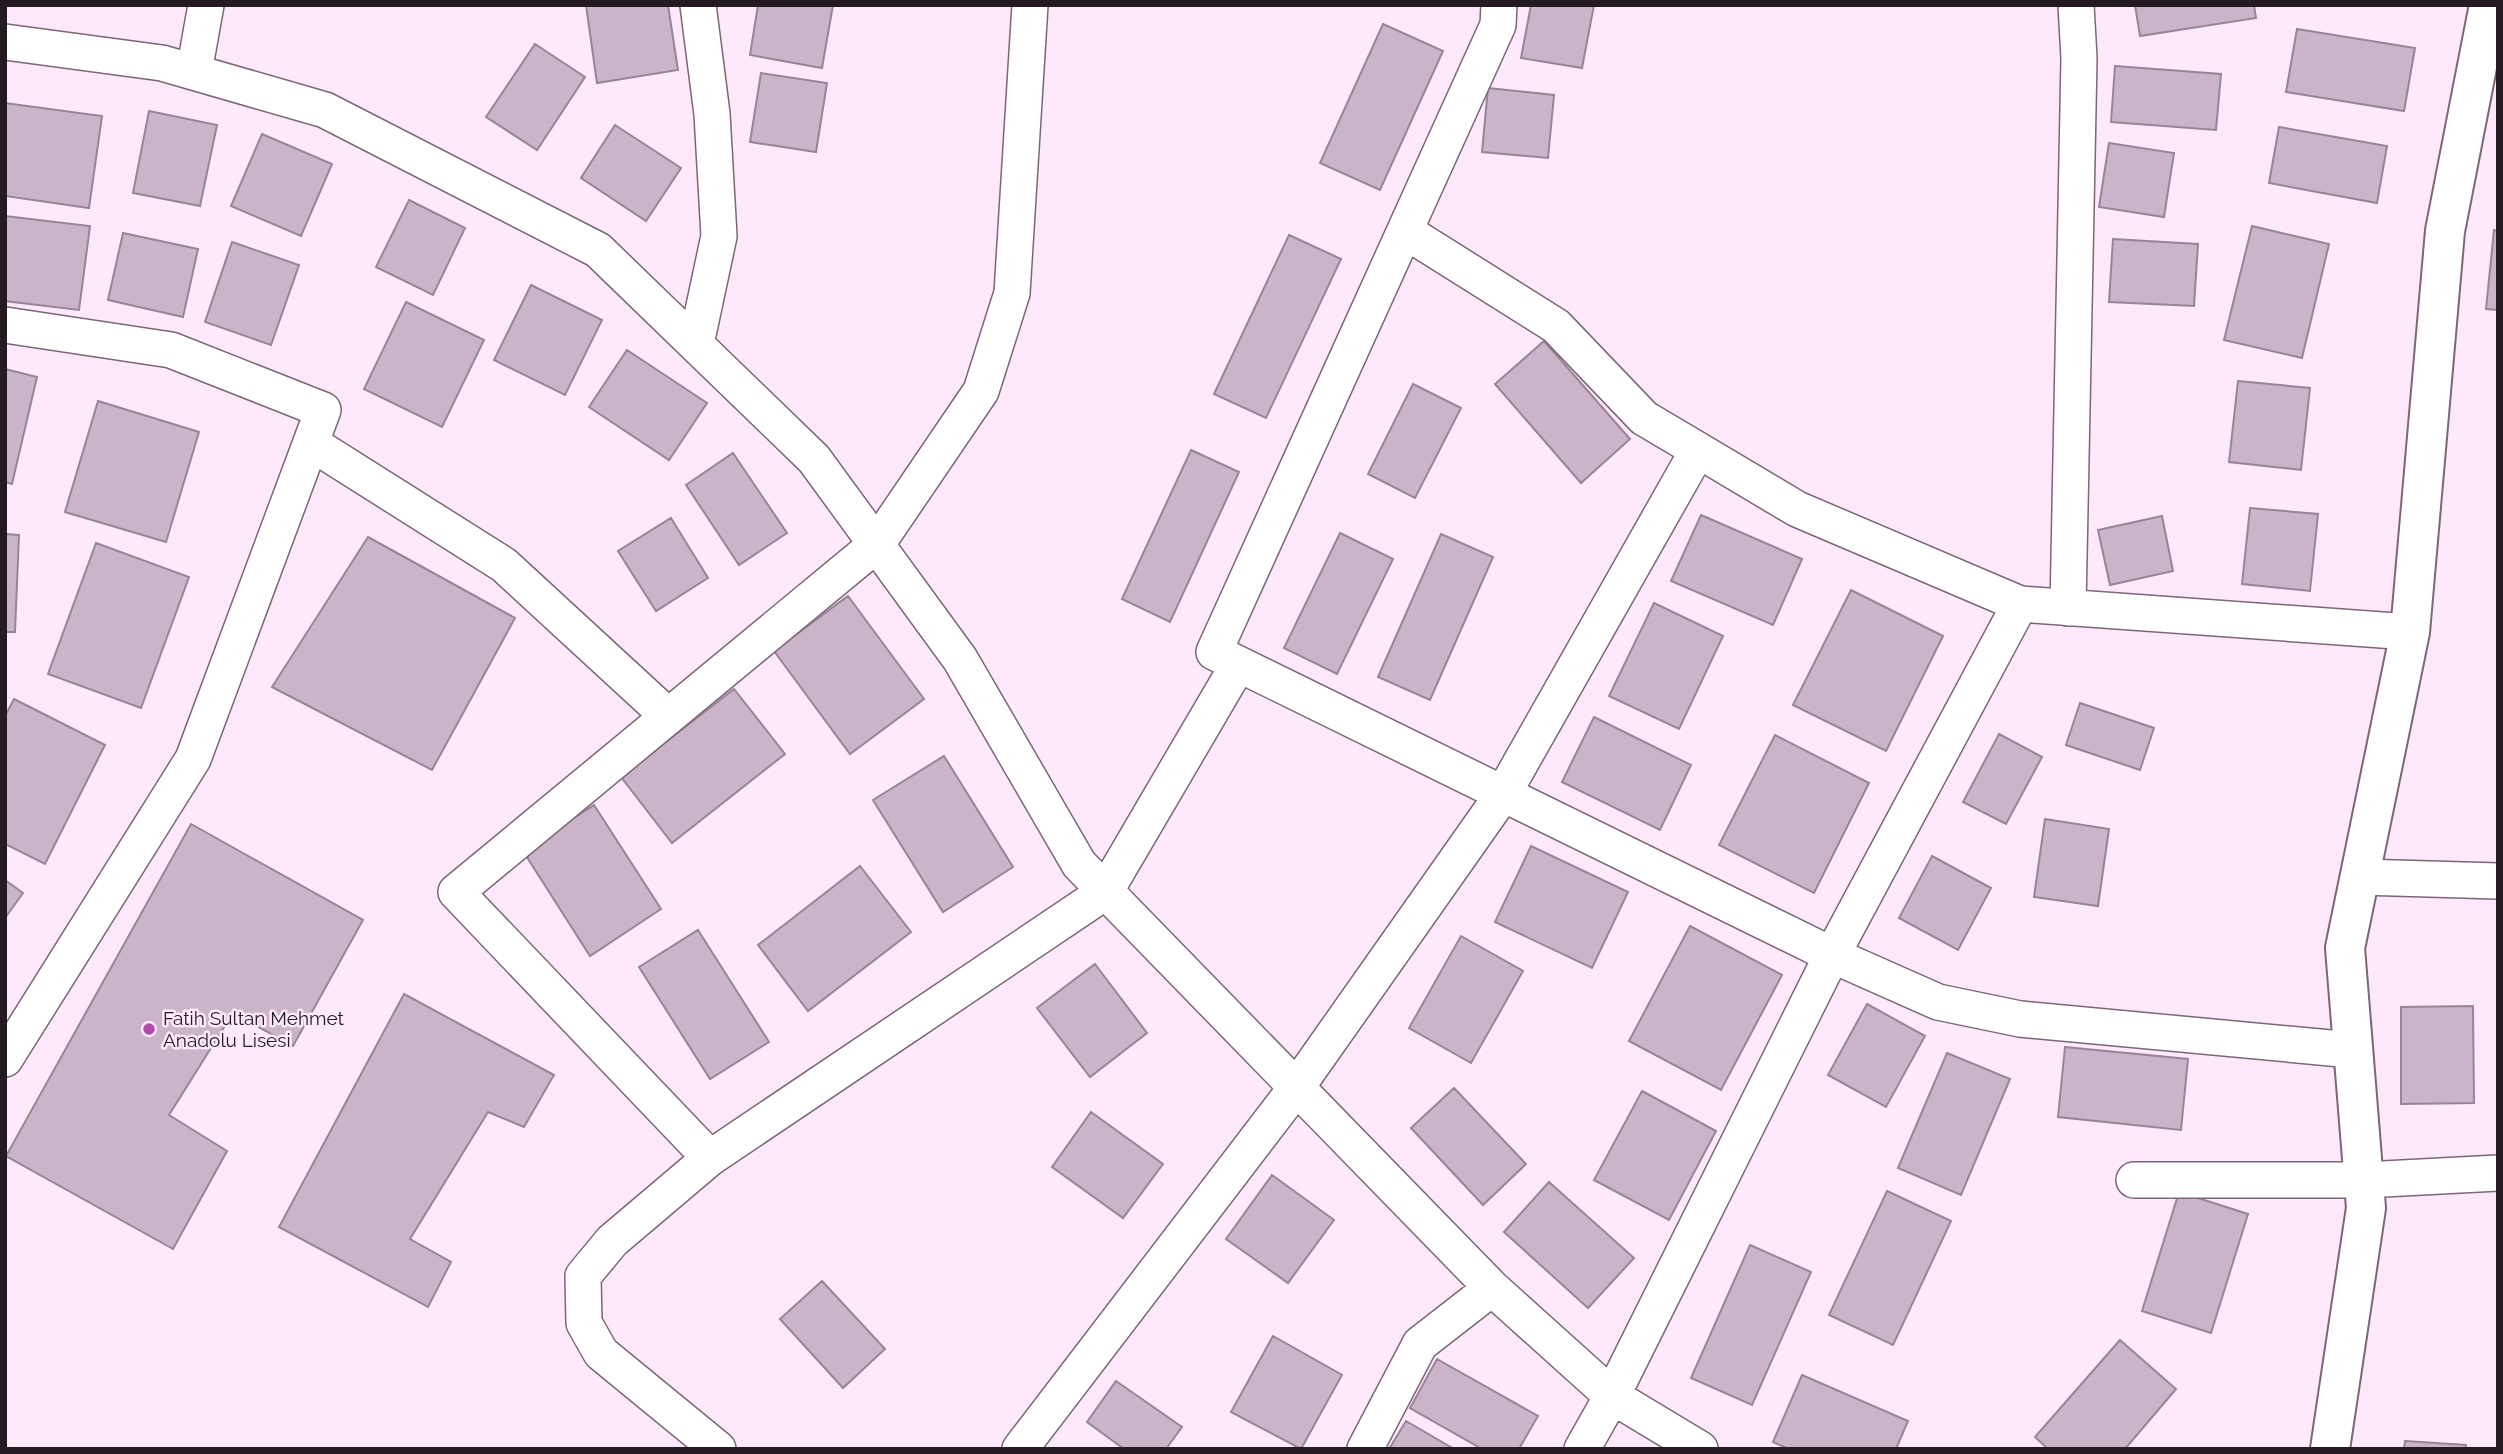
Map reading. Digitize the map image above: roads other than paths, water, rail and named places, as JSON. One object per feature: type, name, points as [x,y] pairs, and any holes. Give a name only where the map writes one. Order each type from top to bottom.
[{"type":"street","points":[[194,72],[206,5]]},
{"type":"street","points":[[696,344],[719,236],[712,114],[698,5]]},
{"type":"street","points":[[710,1158],[456,892],[877,544],[981,391],[1012,293],[1030,5]]},
{"type":"street","points":[[1499,5],[1498,24],[1214,652],[1832,956],[1938,1002],[2020,1019],[2352,1050]]},
{"type":"street","points":[[2068,608],[2079,58],[2076,5]]},
{"type":"street","points":[[2330,1449],[2366,1208],[2345,948],[2410,632],[2445,231],[2489,5]]},
{"type":"street","points":[[5,42],[162,62],[325,110],[598,250],[814,459],[960,659],[1079,864],[1492,1288],[1612,1396],[1700,1449]]},
{"type":"street","points":[[1405,231],[1556,326],[1644,418],[1797,509],[2020,604],[2410,632]]},
{"type":"street","points":[[5,326],[171,350],[323,410],[193,759],[5,1059]]},
{"type":"street","points":[[311,443],[504,565],[668,716]]},
{"type":"street","points":[[1020,1449],[1296,1088],[1503,794],[1698,450]]},
{"type":"street","points":[[1582,1449],[1612,1396],[1832,956],[2020,604]]},
{"type":"street","points":[[718,1449],[601,1353],[584,1324],[583,1276],[612,1241],[710,1158],[1105,892],[1238,664]]},
{"type":"street","points":[[2360,877],[2498,881]]},
{"type":"street","points":[[2134,1180],[2364,1180],[2498,1173]]},
{"type":"street","points":[[1365,1449],[1420,1344],[1492,1288]]},
{"type":"place","name":"Fatih Sultan Mehmet Anadolu Lisesi","points":[[149,1029]]}]
